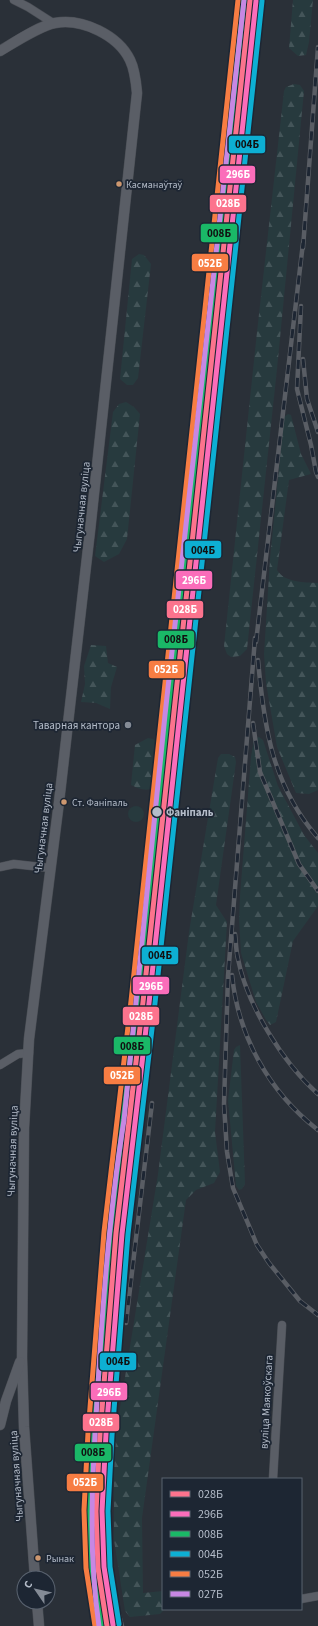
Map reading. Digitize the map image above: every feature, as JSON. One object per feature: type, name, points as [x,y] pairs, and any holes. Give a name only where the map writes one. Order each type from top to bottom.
[{"type":"street","points":[[14,0],[53,23]]},
{"type":"street","name":"Чыгуначная вуліца","points":[[34,1570],[23,1402],[22,1358],[24,1143],[29,1053],[59,802],[137,103],[136,84],[130,60],[114,40],[81,24],[68,21],[53,23]]},
{"type":"street","points":[[0,51],[27,35],[53,23]]},
{"type":"street","points":[[0,867],[14,864],[50,868]]},
{"type":"street","points":[[0,1065],[18,1054],[29,1053]]},
{"type":"street","name":"вуліца Маякоўскага","points":[[273,1478],[282,1325]]},
{"type":"street","points":[[0,1425],[6,1401],[22,1358]]},
{"type":"street","points":[[6,1401],[23,1402]]},
{"type":"street","points":[[302,1599],[318,1596]]},
{"type":"street","points":[[38,1610],[39,1626]]},
{"type":"green space","points":[[293,0],[313,0],[309,42],[306,55],[298,56],[289,48]]},
{"type":"green space","points":[[294,84],[300,85],[304,91],[277,369],[247,649],[240,656],[231,657],[227,654],[224,646],[257,332],[284,91],[286,87]]},
{"type":"green space","points":[[139,254],[144,255],[151,264],[138,378],[133,385],[127,385],[120,379],[132,259]]},
{"type":"green space","points":[[126,402],[134,407],[140,414],[127,539],[119,554],[104,562],[95,556],[113,412],[119,404]]},
{"type":"green space","points":[[288,414],[291,415],[301,454],[311,474],[289,480],[277,570],[280,574],[290,580],[318,583],[318,790],[309,794],[296,793],[277,747],[266,683],[264,654],[270,559],[284,417]]},
{"type":"green space","points":[[91,645],[106,646],[108,663],[117,667],[111,687],[110,709],[96,703],[81,702],[85,684],[84,666]]},
{"type":"green space","points":[[259,737],[263,740],[278,786],[304,835],[318,853],[318,906],[293,941],[276,1022],[270,1025],[256,1002],[241,953],[239,919],[251,757],[254,739]]},
{"type":"green space","points":[[148,738],[153,739],[158,743],[153,788],[145,790],[131,785],[135,745]]},
{"type":"green space","points":[[221,754],[229,754],[235,757],[236,762],[216,905],[227,922],[215,1132],[220,1172],[214,1183],[196,1190],[186,1200],[142,1518],[143,1593],[162,1591],[162,1610],[164,1610],[160,1614],[130,1617],[125,1611],[114,1540],[114,1445],[158,1174],[189,932],[218,758]]},
{"type":"green space","points":[[136,806],[142,808],[144,814],[142,820],[136,822],[130,820],[128,814],[130,808]]},
{"type":"green space","points":[[240,1045],[245,1184],[242,1189],[239,1190],[236,1186],[228,1100],[234,1050]]},
{"type":"railway","points":[[303,248],[318,47]]},
{"type":"railway","points":[[256,642],[303,243]]},
{"type":"railway","points":[[301,306],[297,389],[318,477]]},
{"type":"railway","points":[[303,359],[307,399],[318,432]]},
{"type":"railway","points":[[255,638],[228,976],[224,1104],[227,1152],[233,1188],[257,1245],[269,1263],[300,1301],[318,1315]]},
{"type":"railway","points":[[258,660],[267,732],[280,776],[302,818],[318,838]]},
{"type":"railway","points":[[253,723],[260,772],[299,864],[318,891]]},
{"type":"railway","points":[[235,934],[237,956],[243,977],[249,995],[258,1014],[280,1050],[292,1066],[318,1094]]},
{"type":"railway","points":[[232,975],[235,998],[241,1020],[259,1061],[285,1098],[300,1115],[318,1130]]},
{"type":"railway","points":[[126,1323],[152,1103]]},
{"type":"railway","points":[[121,1256],[112,1352],[103,1484],[103,1527],[108,1573],[122,1626]]},
{"type":"transit line","name":"052Б","points":[[95,1626],[86,1568],[84,1510],[88,1433],[104,1232],[131,1001],[238,0]]},
{"type":"transit line","name":"008Б","points":[[101,1626],[92,1568],[90,1511],[94,1434],[110,1233],[137,1001],[244,0]]},
{"type":"transit line","name":"027Б","points":[[99,1626],[93,1565],[92,1505],[94,1445],[105,1285],[115,1186],[124,1120],[165,715],[244,0]]},
{"type":"transit line","name":"028Б","points":[[107,1626],[98,1568],[96,1511],[100,1434],[116,1233],[143,1002],[250,0]]},
{"type":"transit line","name":"296Б","points":[[113,1625],[104,1567],[102,1511],[106,1434],[122,1234],[149,1003],[256,1]]},
{"type":"transit line","name":"004Б","points":[[119,1624],[110,1567],[108,1511],[112,1435],[128,1234],[155,1003],[262,1]]},
{"type":"place","name":"Касманаўтаў","points":[[119,184]]},
{"type":"place","name":"Таварная кантора","points":[[128,725]]},
{"type":"place","name":"Ст. Фаніпаль","points":[[64,802]]},
{"type":"place","name":"Фаніпаль","points":[[157,812]]},
{"type":"place","name":"Рынак","points":[[38,1558]]}]
